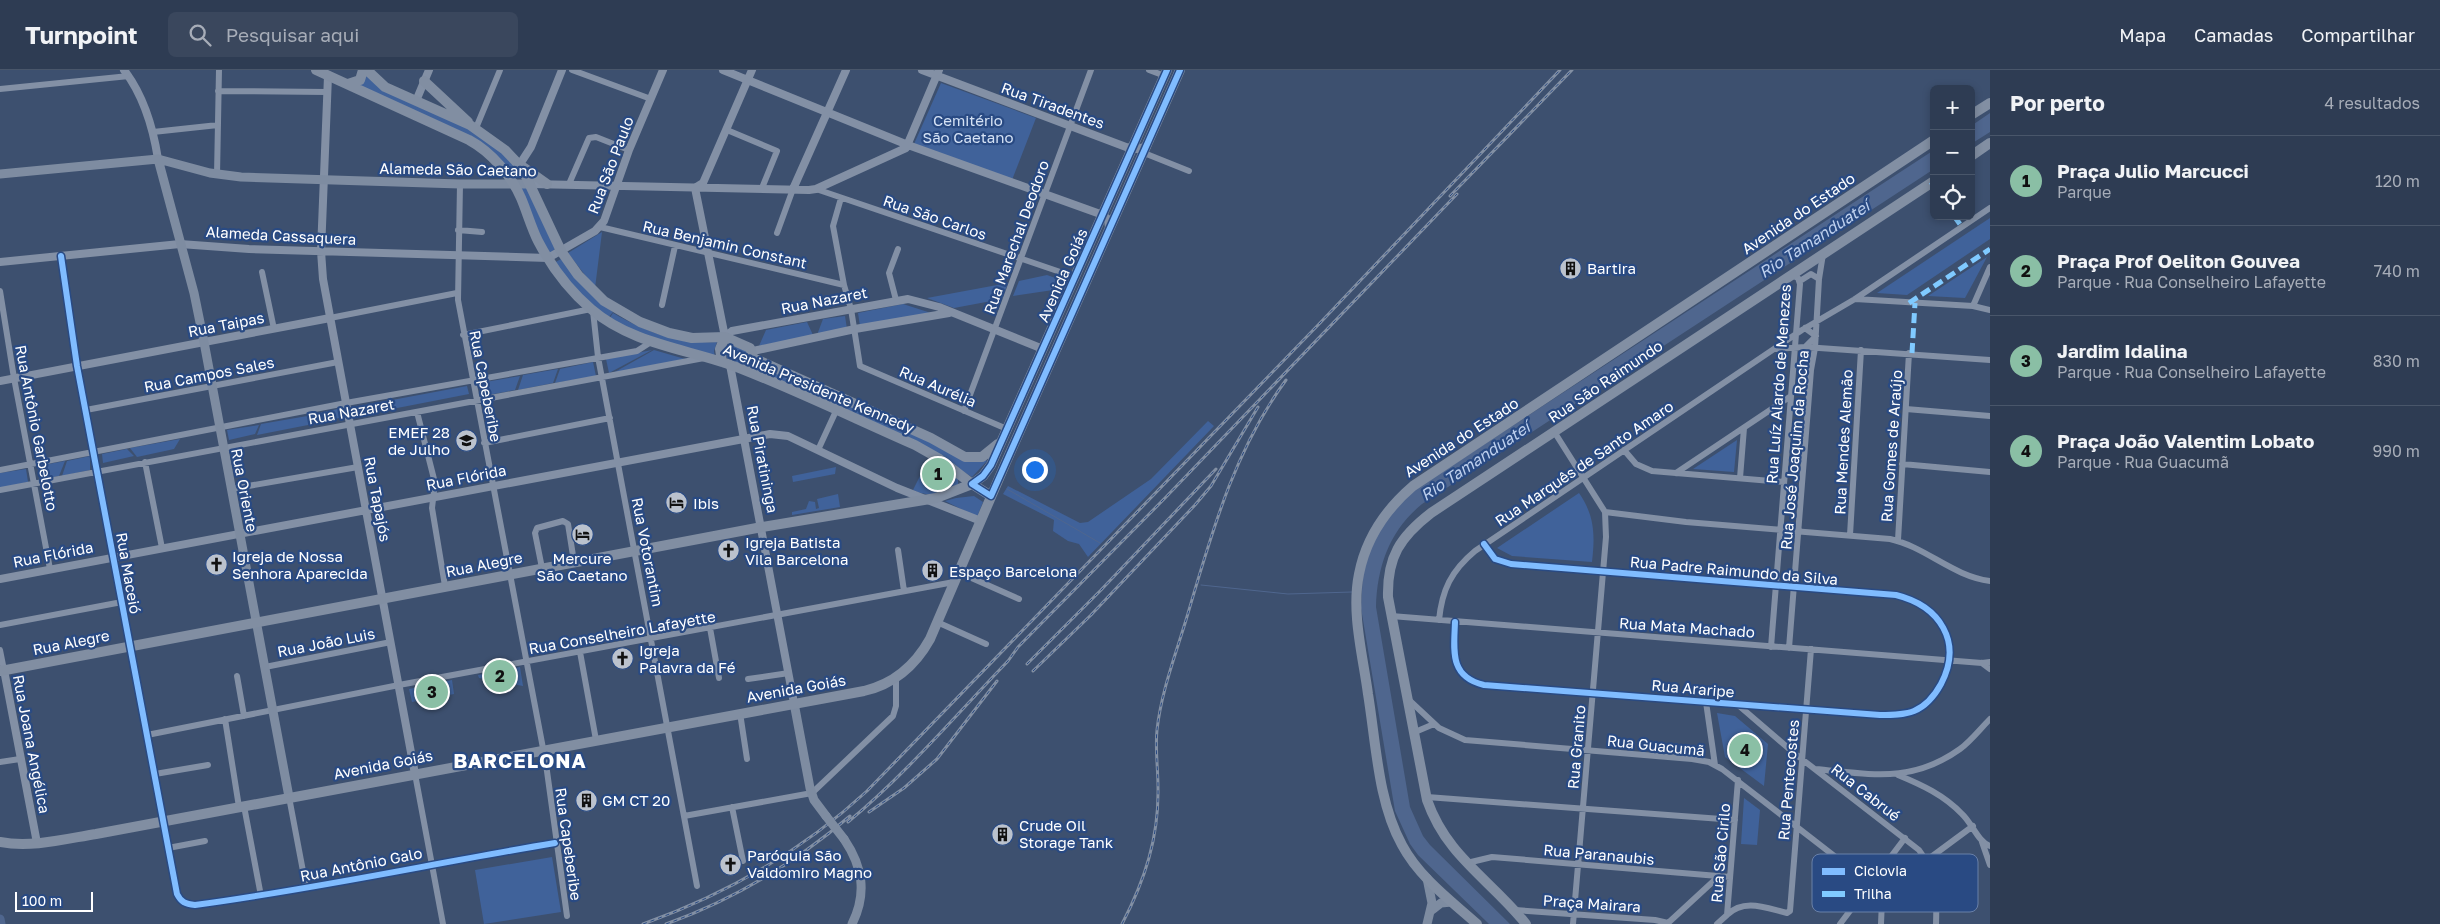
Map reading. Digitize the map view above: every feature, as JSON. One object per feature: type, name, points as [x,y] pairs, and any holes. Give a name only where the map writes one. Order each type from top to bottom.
[{"type":"highway","points":[[1975,112],[1990,103]]},
{"type":"highway","name":"Avenida do Estado","points":[[1477,924],[1426,878],[1402,846],[1388,811],[1357,619],[1357,584],[1361,566],[1368,543],[1383,517],[1395,502],[1417,483],[1930,143]]},
{"type":"highway","points":[[1975,153],[1990,144]]},
{"type":"highway","name":"Rua São Raimundo","points":[[1526,924],[1515,910],[1467,863],[1444,836],[1432,815],[1388,597],[1390,570],[1398,545],[1406,534],[1431,514],[1796,278],[1823,254],[1930,184]]},
{"type":"main road","name":"Avenida Presidente Kennedy","points":[[316,70],[476,144],[492,158],[514,185],[537,238],[548,258],[572,290],[592,310],[650,342],[726,363],[920,448],[950,466],[972,484],[991,496]]},
{"type":"main road","name":"Avenida Presidente Kennedy","points":[[365,70],[385,87],[473,127],[496,142],[520,164],[561,251],[592,290],[604,301],[640,322],[683,337],[725,337],[747,346],[753,355],[931,438],[965,457],[974,459],[982,457],[1006,433]]},
{"type":"main road","points":[[348,84],[360,80],[365,70]]},
{"type":"main road","name":"Avenida Goiás","points":[[37,843],[869,690],[896,678],[920,656],[937,622],[1180,70]]},
{"type":"main road","name":"Avenida Goiás","points":[[972,484],[988,470],[1006,433],[1166,73]]},
{"type":"main road","points":[[424,81],[448,101],[473,127]]},
{"type":"main road","name":"Alameda São Caetano","points":[[0,174],[158,159],[217,175],[460,184],[530,184]]},
{"type":"main road","name":"Rua Oriente","points":[[158,159],[204,342],[289,797]]},
{"type":"main road","points":[[520,164],[547,184]]},
{"type":"main road","points":[[725,337],[720,349],[726,363]]},
{"type":"main road","points":[[741,369],[753,355]]},
{"type":"main road","points":[[1006,433],[1014,434],[1006,462]]},
{"type":"main road","name":"Rua Alegre","points":[[2,671],[509,573],[762,527],[926,500],[946,495],[972,484]]},
{"type":"main road","name":"Rua Piratininga","points":[[794,703],[812,793]]},
{"type":"main road","points":[[812,793],[856,860],[862,882],[860,900],[852,924]]},
{"type":"main road","points":[[0,836],[37,843]]},
{"type":"main road","points":[[0,842],[14,845],[37,843]]},
{"type":"main road","points":[[1426,878],[1431,895],[1432,910],[1427,924]]},
{"type":"main road","points":[[1432,910],[1441,903],[1452,902]]},
{"type":"street","points":[[217,175],[219,70]]},
{"type":"street","points":[[416,101],[429,70]]},
{"type":"street","points":[[473,127],[500,70]]},
{"type":"street","points":[[520,164],[531,147],[562,70]]},
{"type":"street","points":[[572,70],[651,99]]},
{"type":"street","name":"Rua São Paulo","points":[[561,251],[600,227],[629,150],[663,70]]},
{"type":"street","points":[[723,70],[908,146],[1103,215],[1108,218],[1110,228]]},
{"type":"street","points":[[725,337],[695,188],[703,183],[752,70]]},
{"type":"street","points":[[777,233],[793,189],[846,70]]},
{"type":"street","name":"Rua Tiradentes","points":[[922,70],[938,73],[1069,127],[1132,149]]},
{"type":"street","name":"Rua Marechal Deodoro","points":[[964,412],[1091,70]]},
{"type":"street","points":[[1149,70],[1166,73]]},
{"type":"street","points":[[0,89],[127,73],[141,97],[153,132],[158,159]]},
{"type":"street","points":[[908,146],[938,73]]},
{"type":"street","name":"Rua Tapajós","points":[[328,76],[321,251],[323,279],[443,924]]},
{"type":"street","points":[[218,91],[327,92]]},
{"type":"street","points":[[153,132],[218,125]]},
{"type":"street","points":[[727,130],[777,151],[762,188]]},
{"type":"street","points":[[569,184],[589,138],[596,137],[629,150]]},
{"type":"street","name":"Alameda São Caetano","points":[[530,184],[617,184],[695,188],[816,189],[902,151],[908,146]]},
{"type":"street","points":[[1132,149],[1146,149],[1189,171]]},
{"type":"street","name":"Rua Capeberibe","points":[[460,184],[457,293],[463,335],[543,750],[567,916]]},
{"type":"street","name":"Rua São Carlos","points":[[816,189],[1075,277]]},
{"type":"street","points":[[841,198],[833,226],[844,285],[855,329]]},
{"type":"street","name":"Rua Marquês de Santo Amaro","points":[[1439,620],[1441,598],[1451,574],[1460,563],[1484,544],[1585,478],[1805,328],[1855,299],[1990,208]]},
{"type":"street","name":"Rua Benjamin Constant","points":[[600,227],[707,254],[844,285]]},
{"type":"street","points":[[458,230],[482,232]]},
{"type":"street","name":"Alameda Cassaquera","points":[[0,262],[180,244],[249,249],[548,258]]},
{"type":"street","points":[[662,305],[674,246]]},
{"type":"street","points":[[896,300],[889,274],[898,249]]},
{"type":"street","points":[[548,258],[561,251]]},
{"type":"street","name":"Rua José Joaquim da Rocha","points":[[1789,648],[1811,370],[1815,348],[1819,279],[1823,254]]},
{"type":"street","name":"Rua Maceió","points":[[61,256],[77,366],[177,894]]},
{"type":"street","points":[[1974,306],[1990,267]]},
{"type":"street","points":[[262,272],[274,329]]},
{"type":"street","points":[[1796,278],[1812,274],[1819,279]]},
{"type":"street","name":"Rua Luíz Alardo de Menezes","points":[[1771,646],[1796,334],[1796,278]]},
{"type":"street","name":"Rua Antônio Garbelotto","points":[[0,291],[14,378],[50,569]]},
{"type":"street","name":"Rua Taipas","points":[[0,381],[457,293]]},
{"type":"street","name":"Rua Nazaret","points":[[725,337],[732,331],[908,299],[930,304],[1043,349]]},
{"type":"street","points":[[1855,299],[1974,306],[1990,310]]},
{"type":"street","points":[[930,304],[933,314]]},
{"type":"street","points":[[463,335],[592,310]]},
{"type":"street","name":"Rua Votorantim","points":[[592,310],[598,357],[697,886]]},
{"type":"street","points":[[753,355],[855,329],[933,314],[954,313]]},
{"type":"street","points":[[1805,328],[1816,336],[1805,347]]},
{"type":"street","name":"Rua Aurélia","points":[[855,329],[860,366],[964,412],[1006,433]]},
{"type":"street","name":"Rua Nazaret","points":[[0,470],[94,450],[346,403],[598,357],[637,352],[650,342]]},
{"type":"street","name":"Rua Marquês de Santo Amaro","points":[[1774,350],[1805,347],[1990,360]]},
{"type":"street","points":[[0,349],[9,348]]},
{"type":"street","name":"Rua Mendes Alemão","points":[[1850,535],[1861,350]]},
{"type":"street","name":"Rua Gomes de Araújo","points":[[1898,540],[1909,353]]},
{"type":"street","name":"Rua Nazaret","points":[[0,490],[706,358]]},
{"type":"street","name":"Rua Campos Sales","points":[[86,410],[338,362]]},
{"type":"street","name":"Rua Piratininga","points":[[726,363],[762,527],[794,703]]},
{"type":"street","points":[[1676,473],[1791,396]]},
{"type":"street","points":[[1906,409],[1990,416]]},
{"type":"street","points":[[818,450],[836,411]]},
{"type":"street","points":[[417,412],[435,482],[432,508],[445,586]]},
{"type":"street","points":[[484,443],[610,418]]},
{"type":"street","points":[[1740,478],[1744,428]]},
{"type":"street","points":[[1555,433],[1605,512],[1656,520],[1898,540],[1957,571],[1990,581]]},
{"type":"street","name":"Rua Flórida","points":[[0,579],[618,462],[779,434],[926,500],[981,521]]},
{"type":"street","points":[[1624,450],[1643,469],[1784,482]]},
{"type":"street","points":[[145,462],[162,548]]},
{"type":"street","points":[[1902,464],[1990,472]]},
{"type":"street","points":[[231,489],[358,467]]},
{"type":"street","name":"Rua Granito","points":[[1573,924],[1606,538],[1605,512]]},
{"type":"street","points":[[542,568],[535,534],[536,528],[563,521],[568,524],[574,562]]},
{"type":"street","name":"Rua Padre Raimundo da Silva","points":[[1484,544],[1495,559],[1502,562],[1602,572],[1896,595],[1909,598],[1925,608],[1939,621],[1947,634],[1950,645],[1950,660]]},
{"type":"street","points":[[898,550],[904,591]]},
{"type":"street","points":[[956,577],[1019,600]]},
{"type":"street","name":"Rua Conselheiro Lafayette","points":[[147,735],[399,685],[904,591],[956,577]]},
{"type":"street","points":[[0,625],[122,602]]},
{"type":"street","name":"Rua Mata Machado","points":[[1391,616],[1811,650],[1982,663],[1990,662]]},
{"type":"street","points":[[937,622],[986,644]]},
{"type":"street","name":"Rua Araripe","points":[[1455,622],[1454,648],[1457,667],[1465,677],[1474,683],[1806,710],[1880,715],[1914,711],[1929,701],[1938,691],[1950,660]]},
{"type":"street","points":[[710,628],[719,678]]},
{"type":"street","name":"Rua João Luis","points":[[264,667],[391,642]]},
{"type":"street","name":"Rua Joana Angélica","points":[[0,650],[2,671],[37,843]]},
{"type":"street","name":"Rua Pentecostes","points":[[1727,915],[1738,906],[1751,905],[1790,913],[1811,650]]},
{"type":"street","points":[[580,652],[596,740]]},
{"type":"street","points":[[1982,663],[1990,669]]},
{"type":"street","points":[[748,680],[789,673]]},
{"type":"street","points":[[237,676],[244,716]]},
{"type":"street","points":[[684,816],[812,793],[893,716],[896,706],[896,678]]},
{"type":"street","name":"Rua Guacumã","points":[[1409,700],[1434,724],[1456,737],[1476,742],[1692,759],[1716,765],[1832,854]]},
{"type":"street","points":[[1706,702],[1716,765]]},
{"type":"street","name":"Rua Cabrué","points":[[1737,704],[1802,759],[1905,838],[1921,854]]},
{"type":"street","points":[[740,713],[747,759]]},
{"type":"street","points":[[225,719],[241,806],[261,896]]},
{"type":"street","points":[[1815,769],[1897,775],[1924,769],[1945,759],[1961,748],[1990,719]]},
{"type":"street","points":[[1414,732],[1434,724]]},
{"type":"street","points":[[0,762],[20,759]]},
{"type":"street","points":[[155,774],[208,765]]},
{"type":"street","points":[[1897,775],[1938,793],[1961,812],[1982,842],[1990,865]]},
{"type":"street","name":"Rua São Cirilo","points":[[1717,924],[1727,915],[1738,780]]},
{"type":"street","name":"Rua Oriente","points":[[289,797],[306,887]]},
{"type":"street","points":[[1427,797],[1735,820]]},
{"type":"street","points":[[732,807],[743,861]]},
{"type":"street","points":[[1935,854],[1972,826]]},
{"type":"street","points":[[1893,854],[1905,838]]},
{"type":"street","points":[[168,848],[205,842]]},
{"type":"street","points":[[1982,842],[1990,846]]},
{"type":"street","name":"Rua Antônio Galo","points":[[177,894],[180,900],[186,904],[195,905],[261,896],[555,843]]},
{"type":"street","name":"Rua Paranaubis","points":[[1467,863],[1492,857],[1730,877]]},
{"type":"street","points":[[1667,923],[1719,876]]},
{"type":"street","name":"Praça Mairara","points":[[1515,910],[1656,920],[1667,923]]},
{"type":"street","points":[[1840,924],[1849,912]]},
{"type":"green space","points":[[367,74],[485,138],[502,152],[519,173],[512,177],[497,156],[357,86]]},
{"type":"green space","name":"Cemitério São Caetano","points":[[941,83],[1036,118],[1012,180],[914,144]]},
{"type":"green space","points":[[526,187],[555,249],[549,254],[519,189]]},
{"type":"green space","points":[[1990,218],[1990,239],[1907,295],[1877,293]]},
{"type":"green space","points":[[602,232],[595,288],[568,253]]},
{"type":"green space","points":[[1987,257],[1965,298],[1928,296]]},
{"type":"green space","points":[[561,259],[578,281],[613,312],[608,318],[571,286],[554,263]]},
{"type":"green space","points":[[1047,275],[1064,281],[1060,289],[1013,296],[1019,281]]},
{"type":"green space","points":[[1008,283],[1002,299],[954,308],[927,298]]},
{"type":"green space","points":[[903,304],[931,313],[860,326],[858,313]]},
{"type":"green space","points":[[613,313],[650,331],[676,339],[717,342],[714,351],[715,358],[651,340],[609,319]]},
{"type":"green space","points":[[845,316],[847,329],[817,335],[823,319]]},
{"type":"green space","points":[[807,322],[813,335],[759,346],[766,330]]},
{"type":"green space","points":[[728,345],[745,349],[749,360],[743,365],[727,358],[725,350]]},
{"type":"green space","points":[[652,350],[609,373],[606,359]]},
{"type":"green space","points":[[654,350],[685,359],[613,373]]},
{"type":"green space","points":[[593,362],[596,376],[555,383],[560,369]]},
{"type":"green space","points":[[757,365],[903,428],[964,460],[975,462],[984,459],[987,461],[972,477],[927,449],[751,370]]},
{"type":"green space","points":[[558,369],[553,383],[518,390],[523,375]]},
{"type":"green space","points":[[520,376],[515,390],[483,396],[480,383]]},
{"type":"green space","points":[[467,386],[469,394],[387,410],[392,400]]},
{"type":"green space","points":[[391,400],[386,410],[355,416],[354,407]]},
{"type":"green space","points":[[342,408],[344,417],[311,424],[315,414]]},
{"type":"green space","points":[[313,415],[308,425],[257,435],[261,424]]},
{"type":"green space","points":[[1208,421],[1214,426],[1088,557],[1079,544],[1068,541],[1053,531],[1054,520],[1003,494],[1008,486],[1080,523],[1088,522],[1151,479]]},
{"type":"green space","points":[[259,425],[255,434],[229,440],[227,430]]},
{"type":"green space","points":[[180,439],[174,449],[137,457],[130,448]]},
{"type":"green space","points":[[1737,440],[1734,472],[1693,469]]},
{"type":"green space","points":[[127,449],[134,456],[103,463],[102,454]]},
{"type":"green space","points":[[90,456],[90,470],[62,476],[67,461]]},
{"type":"green space","points":[[930,456],[958,479],[958,484],[936,494],[925,494],[913,490]]},
{"type":"green space","points":[[65,461],[59,476],[40,480],[38,466]]},
{"type":"green space","points":[[836,467],[835,474],[793,482],[792,476]]},
{"type":"green space","points":[[26,469],[28,482],[0,488],[0,473]]},
{"type":"green space","points":[[1579,493],[1588,510],[1593,526],[1592,562],[1512,556],[1497,548]]},
{"type":"green space","points":[[838,494],[840,507],[792,515],[792,512],[806,509],[809,501],[815,502],[816,509],[819,508],[817,499]]},
{"type":"green space","points":[[974,496],[983,502],[977,517],[945,501],[956,498]]},
{"type":"green space","points":[[520,667],[523,686],[479,678],[478,675]]},
{"type":"green space","points":[[452,680],[454,694],[412,702],[409,689]]},
{"type":"green space","points":[[1717,713],[1735,716],[1768,744],[1764,786],[1725,757]]},
{"type":"green space","points":[[1744,798],[1760,810],[1757,845],[1741,844]]},
{"type":"green space","points":[[552,857],[561,912],[484,924],[475,870]]},
{"type":"water","points":[[1990,113],[1990,132],[1975,141],[1975,130],[1975,123]]},
{"type":"water","name":"Rio Tamanduateí","points":[[1930,153],[1930,172],[1422,504],[1401,525],[1394,537],[1387,550],[1379,577],[1376,607],[1410,807],[1423,836],[1430,845],[1510,924],[1489,924],[1418,855],[1410,844],[1395,811],[1361,608],[1363,572],[1373,541],[1385,520],[1413,491]]},
{"type":"waterway","points":[[1007,489],[1100,543]]},
{"type":"waterway","points":[[1201,585],[1288,594],[1352,592]]},
{"type":"waterway","points":[[0,919],[1,924]]},
{"type":"railway","points":[[643,924],[704,899],[762,869],[816,833],[867,791],[1320,323],[1560,70]]},
{"type":"railway","points":[[1450,196],[1572,70]]},
{"type":"railway","points":[[848,822],[930,744],[1008,661],[1018,647],[1166,497],[1457,194]]},
{"type":"railway","points":[[1122,924],[1144,874],[1153,841],[1158,805],[1157,730],[1169,675],[1215,526],[1238,465],[1252,436],[1286,380]]},
{"type":"railway","points":[[1033,671],[1091,615],[1195,505],[1211,486],[1258,407]]},
{"type":"railway","points":[[1027,664],[1101,590],[1216,469]]},
{"type":"railway","points":[[869,812],[904,788],[937,759],[997,681]]},
{"type":"railway","points":[[666,924],[715,903],[763,878],[808,849],[850,816]]},
{"type":"marked path","points":[[1957,220],[1962,227]]},
{"type":"marked path","points":[[1909,303],[1990,249]]},
{"type":"marked path","points":[[1912,353],[1915,303]]},
{"type":"cycle path","points":[[1167,70],[991,465],[983,476],[972,484],[991,496],[1180,70]]},
{"type":"cycle path","points":[[61,256],[77,366],[177,894],[180,899],[195,905],[240,899],[555,843]]},
{"type":"cycle path","points":[[1455,622],[1454,643],[1459,669],[1465,676],[1484,685],[1893,715],[1914,711],[1926,703],[1939,688],[1947,669],[1948,640],[1943,628],[1925,608],[1911,600],[1896,595],[1511,564],[1495,559],[1484,544]]},
{"type":"place","name":"Bartira","points":[[1571,268]]},
{"type":"place","name":"EMEF 28 de Julho","points":[[466,441]]},
{"type":"place","name":"Praça Julio Marcucci","points":[[938,474]]},
{"type":"place","name":"Ibis","points":[[677,503]]},
{"type":"place","name":"Mercure São Caetano","points":[[582,535]]},
{"type":"place","name":"Igreja Batista Vila Barcelona","points":[[729,551]]},
{"type":"place","name":"Igreja de Nossa Senhora Aparecida","points":[[216,565]]},
{"type":"place","name":"Espaço Barcelona","points":[[933,571]]},
{"type":"place","name":"Igreja Palavra da Fé","points":[[623,659]]},
{"type":"place","name":"Praça Prof Oeliton Gouvea","points":[[500,676]]},
{"type":"place","name":"Jardim Idalina","points":[[432,692]]},
{"type":"place","name":"Praça João Valentim Lobato","points":[[1745,750]]},
{"type":"place","name":"GM CT 20","points":[[586,800]]},
{"type":"place","name":"Crude Oil Storage Tank","points":[[1003,834]]},
{"type":"place","name":"Paróquia São Valdomiro Magno","points":[[731,864]]},
{"type":"district","name":"BARCELONA","points":[[520,760]]}]
